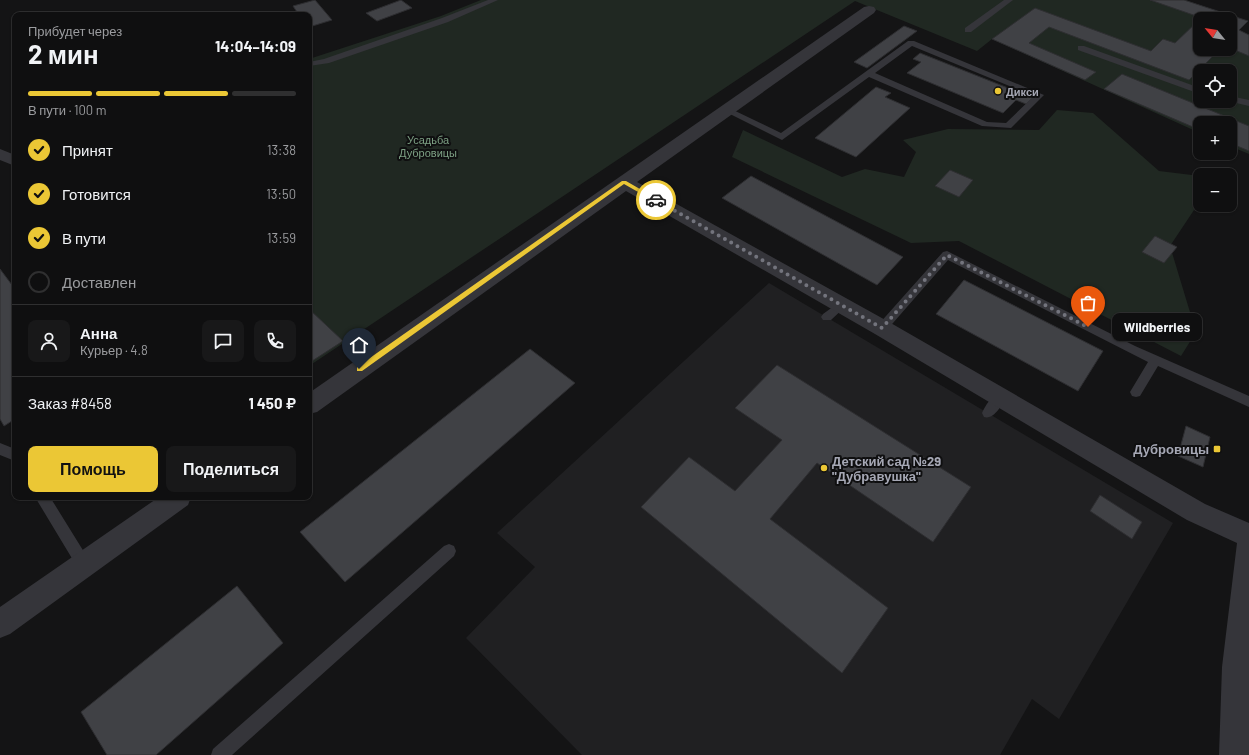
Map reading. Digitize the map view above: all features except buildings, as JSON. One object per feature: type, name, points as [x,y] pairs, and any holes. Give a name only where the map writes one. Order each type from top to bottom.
[{"type":"street","points":[[312,403],[869,10]]},
{"type":"street","points":[[624,182],[834,311],[882,328],[994,405],[1196,512],[1249,536]]},
{"type":"street","points":[[0,624],[175,500]]},
{"type":"street","points":[[1234,755],[1236,667],[1245,619],[1249,545]]},
{"type":"lane","points":[[312,63],[326,61],[446,20],[494,0]]},
{"type":"lane","points":[[968,30],[1009,0]]},
{"type":"lane","points":[[726,110],[782,137],[911,43],[1040,95],[1008,126],[986,124],[869,74]]},
{"type":"lane","points":[[1081,48],[1193,88]]},
{"type":"lane","points":[[1237,100],[1249,103]]},
{"type":"lane","points":[[882,328],[947,255],[1131,349],[1249,402]]},
{"type":"lane","points":[[1136,392],[1156,359]]},
{"type":"lane","points":[[0,449],[12,455]]},
{"type":"lane","points":[[44,500],[84,565]]},
{"type":"lane","points":[[219,755],[449,551]]},
{"type":"shaded area","name":"Детский сад №29 \"Дубравушка\"","points":[[769,283],[1173,523],[1059,719],[1032,699],[1000,755],[582,755],[466,638],[535,567],[497,533]]},
{"type":"green space","name":"Усадьба Дубровицы","points":[[481,0],[1184,0],[1221,12],[1193,12],[1193,56],[1237,56],[1237,17],[1248,21],[1239,30],[1249,35],[1249,154],[1237,149],[1237,116],[1193,116],[1193,130],[992,39],[977,51],[855,1],[312,364],[312,58],[441,16]]},
{"type":"green space","points":[[1057,110],[1093,113],[1159,171],[1193,175],[1193,212],[1170,246],[1196,332],[1181,356],[959,241],[911,243],[732,157],[743,130],[842,177],[865,169],[904,177],[916,152],[903,140],[948,129],[1039,130]]},
{"type":"way so far","points":[[656,200],[882,328],[947,255],[1088,327]]},
{"type":"place","name":"Дикси","points":[[998,91]]},
{"type":"place","name":"Wildberries","points":[[1088,327]]},
{"type":"place","name":"Дубровицы","points":[[1217,449]]},
{"type":"place","name":"Детский сад №29 \"Дубравушка\"","points":[[824,468]]},
{"type":"route","points":[[359,369],[624,182],[656,200]]}]
